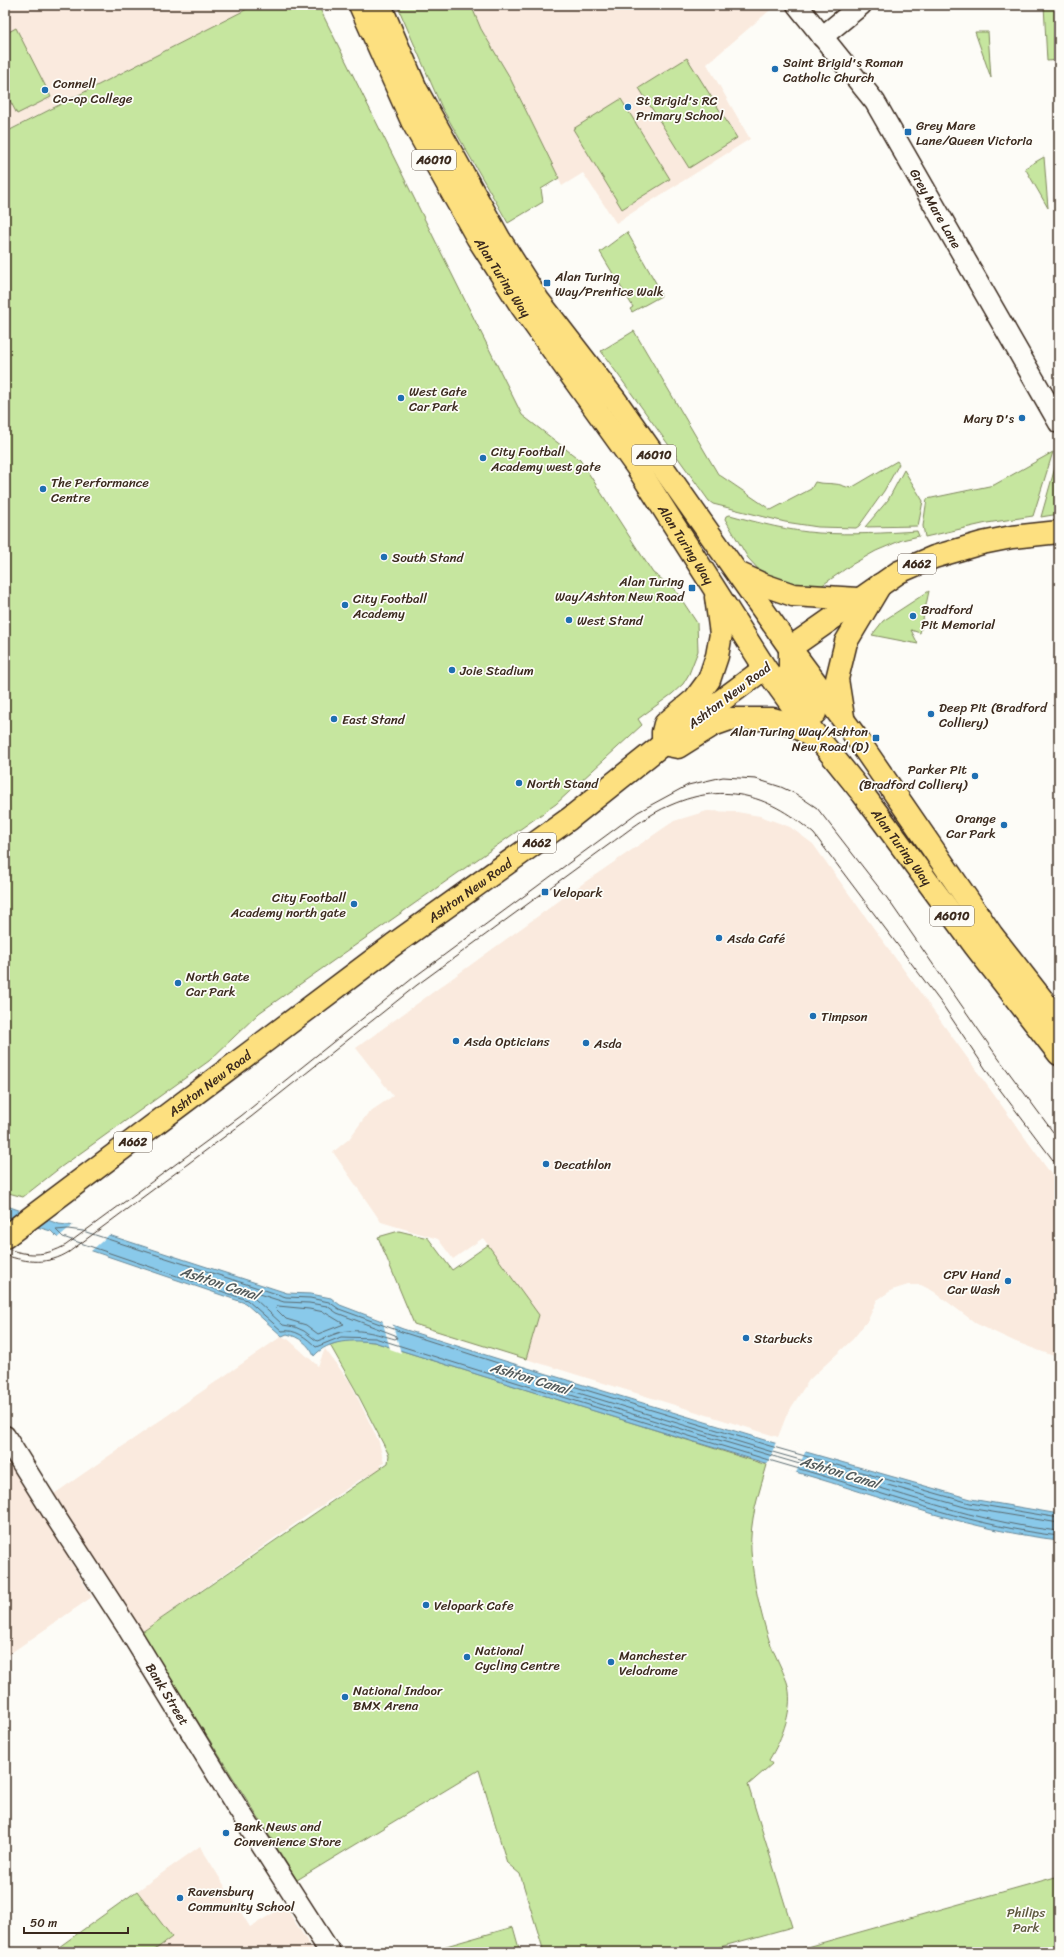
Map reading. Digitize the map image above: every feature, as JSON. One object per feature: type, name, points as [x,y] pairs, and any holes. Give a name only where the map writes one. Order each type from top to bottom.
[{"type":"main road","name":"Alan Turing Way","points":[[360,5],[412,121],[477,237],[522,307],[637,467],[765,668],[863,794],[974,946],[1059,1054]]},
{"type":"main road","name":"Alan Turing Way","points":[[380,5],[416,89],[500,240],[538,300],[616,401],[790,648],[843,719],[992,935],[1059,1021]]},
{"type":"main road","points":[[662,466],[686,512],[759,625],[770,648],[765,668]]},
{"type":"main road","name":"Ashton New Road","points":[[7,1236],[393,946],[569,819],[663,744],[790,648],[858,599],[899,572],[934,557],[982,543],[1012,537],[1059,532]]},
{"type":"main road","points":[[739,574],[793,595],[858,599]]},
{"type":"main road","points":[[843,719],[837,678],[846,642],[880,585]]},
{"type":"main road","points":[[714,588],[721,634],[717,656],[709,680],[703,691],[665,724],[663,744],[678,747],[713,725],[730,719],[768,719],[795,725],[823,744]]},
{"type":"main road","points":[[790,648],[790,675],[850,766],[863,794]]},
{"type":"street","name":"Grey Mare Lane","points":[[797,5],[875,102],[1059,423]]},
{"type":"street","points":[[822,37],[861,5]]},
{"type":"street","name":"Bank Street","points":[[5,1436],[127,1627],[235,1804],[330,1952]]},
{"type":"shaded area","name":"Connell Co-op College","points":[[5,5],[255,5],[9,130],[5,121]]},
{"type":"shaded area","name":"St Brigid's RC Primary School","points":[[471,5],[776,5],[707,64],[750,139],[616,223],[583,173],[562,186],[509,76],[481,29]]},
{"type":"shaded area","points":[[707,811],[737,812],[760,816],[790,827],[813,844],[1059,1185],[1059,1358],[1016,1342],[977,1324],[933,1291],[921,1285],[908,1285],[892,1290],[877,1300],[868,1320],[853,1339],[809,1380],[787,1414],[778,1437],[526,1359],[539,1315],[483,1238],[453,1259],[438,1239],[381,1222],[333,1152],[349,1139],[368,1113],[393,1096],[356,1048],[585,882],[674,821]]},
{"type":"shaded area","points":[[282,1336],[289,1340],[318,1366],[325,1349],[350,1382],[379,1442],[384,1463],[380,1465],[381,1469],[361,1479],[286,1530],[142,1632],[54,1494]]},
{"type":"shaded area","points":[[5,1452],[92,1597],[5,1657]]},
{"type":"shaded area","name":"Ravensbury Community School","points":[[200,1846],[250,1927],[285,1906],[314,1952],[52,1952]]},
{"type":"green space","name":"City Football Academy","points":[[255,5],[318,5],[522,415],[580,460],[653,573],[674,588],[697,623],[698,651],[689,674],[683,684],[638,719],[642,725],[556,804],[259,1013],[209,1061],[61,1167],[23,1197],[5,1192],[5,121],[10,130]]},
{"type":"green space","points":[[397,5],[471,5],[481,29],[509,76],[559,178],[541,189],[543,202],[508,223],[442,108]]},
{"type":"green space","points":[[1044,5],[1059,5],[1059,60],[1047,61]]},
{"type":"green space","points":[[16,28],[51,97],[17,114],[5,91],[5,34]]},
{"type":"green space","points":[[975,32],[988,32],[991,78]]},
{"type":"green space","points":[[687,58],[737,138],[689,168],[639,88]]},
{"type":"green space","points":[[621,99],[670,179],[622,209],[573,129]]},
{"type":"green space","points":[[1044,157],[1048,208],[1025,168]]},
{"type":"green space","points":[[627,232],[656,283],[661,296],[632,312],[630,309],[633,307],[600,252]]},
{"type":"green space","points":[[634,331],[718,474],[771,510],[811,489],[815,482],[837,484],[851,488],[897,461],[899,464],[884,491],[859,526],[856,528],[818,527],[785,522],[713,504],[709,501],[601,351]]},
{"type":"green space","points":[[1053,452],[1033,516],[987,523],[925,537],[923,526],[927,499],[994,485]]},
{"type":"green space","points":[[1059,460],[1059,514],[1041,517],[1056,464]]},
{"type":"green space","points":[[904,470],[923,501],[918,526],[865,527],[888,500]]},
{"type":"green space","points":[[730,515],[774,526],[808,532],[856,534],[917,531],[919,536],[902,540],[876,551],[851,565],[821,586],[811,588],[777,581],[760,571],[748,558],[725,519],[726,516]]},
{"type":"green space","points":[[929,591],[920,633],[911,630],[918,644],[872,635],[883,621]]},
{"type":"green space","points":[[399,1231],[428,1238],[452,1270],[488,1245],[539,1315],[526,1359],[414,1324],[378,1237]]},
{"type":"green space","name":"National Cycling Centre","points":[[353,1340],[374,1342],[767,1465],[753,1518],[751,1540],[752,1562],[757,1596],[769,1640],[787,1682],[789,1702],[783,1733],[769,1760],[772,1764],[748,1785],[792,1927],[702,1952],[544,1952],[520,1874],[507,1863],[479,1770],[297,1880],[142,1632],[388,1463],[389,1455],[355,1389],[330,1345],[341,1341]]},
{"type":"green space","name":"Philips Park","points":[[1059,1876],[1059,1952],[789,1952]]},
{"type":"green space","points":[[137,1891],[172,1937],[152,1952],[52,1952]]},
{"type":"green space","points":[[513,1927],[520,1952],[425,1952]]},
{"type":"water","name":"Ashton Canal","points":[[5,1202],[10,1207],[59,1224],[84,1227],[287,1293],[311,1294],[331,1298],[340,1305],[403,1329],[771,1442],[971,1499],[1059,1514],[1059,1540],[997,1530],[936,1515],[374,1342],[342,1342],[327,1346],[314,1356],[303,1342],[296,1337],[287,1334],[282,1336],[245,1303],[60,1240],[51,1231],[5,1218]]},
{"type":"pier","points":[[74,1224],[110,1234],[90,1252],[59,1242],[56,1239]]},
{"type":"pier","points":[[382,1319],[392,1322],[401,1353],[390,1349]]},
{"type":"pier","points":[[776,1442],[806,1450],[796,1473],[767,1465]]},
{"type":"tram line","points":[[5,1248],[21,1253],[36,1254],[51,1252],[66,1245],[241,1116],[413,978],[638,812],[688,785],[723,777],[756,779],[781,787],[796,794],[817,808],[887,898],[996,1055],[1059,1140]]},
{"type":"tram line","points":[[5,1255],[22,1260],[46,1261],[69,1252],[251,1117],[417,985],[630,829],[654,813],[671,805],[691,798],[710,794],[747,796],[764,802],[781,810],[814,834],[942,1004],[995,1083],[1059,1168]]},
{"type":"place","name":"Saint Brigid's Roman Catholic Church","points":[[775,69]]},
{"type":"place","name":"Connell Co-op College","points":[[45,90]]},
{"type":"place","name":"St Brigid's RC Primary School","points":[[628,107]]},
{"type":"place","name":"Grey Mare Lane/Queen Victoria","points":[[908,132]]},
{"type":"place","name":"Alan Turing Way/Prentice Walk","points":[[547,283]]},
{"type":"place","name":"West Gate Car Park","points":[[401,398]]},
{"type":"place","name":"Mary D's","points":[[1022,418]]},
{"type":"place","name":"City Football Academy west gate","points":[[483,458]]},
{"type":"place","name":"The Performance Centre","points":[[43,489]]},
{"type":"place","name":"South Stand","points":[[384,557]]},
{"type":"place","name":"Alan Turing Way/Ashton New Road","points":[[692,588]]},
{"type":"place","name":"City Football Academy","points":[[345,605]]},
{"type":"place","name":"Bradford Pit Memorial","points":[[913,616]]},
{"type":"place","name":"West Stand","points":[[569,620]]},
{"type":"place","name":"Joie Stadium","points":[[452,670]]},
{"type":"place","name":"Deep Pit (Bradford Colliery)","points":[[931,714]]},
{"type":"place","name":"East Stand","points":[[334,719]]},
{"type":"place","name":"Alan Turing Way/Ashton New Road (D)","points":[[876,738]]},
{"type":"place","name":"Parker Pit (Bradford Colliery)","points":[[975,776]]},
{"type":"place","name":"North Stand","points":[[519,783]]},
{"type":"place","name":"Orange Car Park","points":[[1004,825]]},
{"type":"place","name":"Velopark","points":[[545,892]]},
{"type":"place","name":"City Football Academy north gate","points":[[354,904]]},
{"type":"place","name":"Asda Café","points":[[719,938]]},
{"type":"place","name":"North Gate Car Park","points":[[178,983]]},
{"type":"place","name":"Timpson","points":[[813,1016]]},
{"type":"place","name":"Asda Opticians","points":[[456,1041]]},
{"type":"place","name":"Asda","points":[[586,1043]]},
{"type":"place","name":"Decathlon","points":[[546,1164]]},
{"type":"place","name":"CPV Hand Car Wash","points":[[1008,1281]]},
{"type":"place","name":"Starbucks","points":[[746,1338]]},
{"type":"place","name":"Velopark Cafe","points":[[426,1605]]},
{"type":"place","name":"National Cycling Centre","points":[[467,1657]]},
{"type":"place","name":"Manchester Velodrome","points":[[611,1662]]},
{"type":"place","name":"National Indoor BMX Arena","points":[[345,1697]]},
{"type":"place","name":"Bank News and Convenience Store","points":[[226,1833]]},
{"type":"place","name":"Ravensbury Community School","points":[[180,1898]]}]
